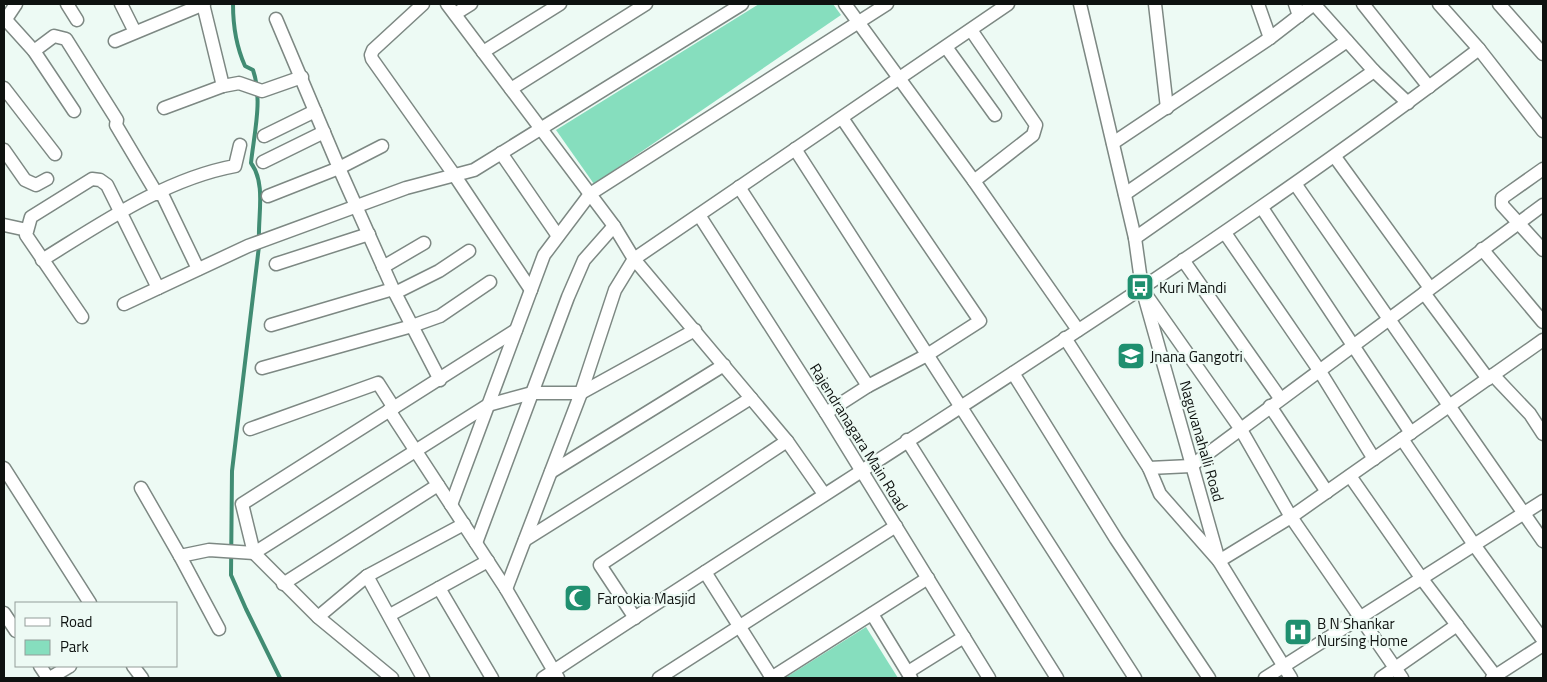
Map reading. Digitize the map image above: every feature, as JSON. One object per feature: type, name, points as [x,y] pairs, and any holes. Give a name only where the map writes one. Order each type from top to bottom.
[{"type":"street","points":[[16,4],[5,21],[34,51],[74,110]]},
{"type":"street","points":[[67,4],[77,20]]},
{"type":"street","points":[[121,4],[135,32]]},
{"type":"street","points":[[114,41],[203,4],[223,86]]},
{"type":"street","points":[[423,4],[371,55],[531,290]]},
{"type":"street","points":[[471,4],[451,9],[614,226],[634,259],[787,441],[824,494]]},
{"type":"street","points":[[483,52],[560,4]]},
{"type":"street","points":[[511,89],[646,4]]},
{"type":"street","points":[[124,304],[248,246],[406,188],[474,170],[742,4]]},
{"type":"street","points":[[845,4],[974,181],[1078,330]]},
{"type":"street","points":[[451,504],[544,256],[590,194],[887,4]]},
{"type":"street","points":[[506,589],[581,394],[615,290],[634,259],[1008,4]]},
{"type":"street","name":"Naguvanahalli Road","points":[[1080,4],[1135,238],[1142,288],[1219,561],[1291,678]]},
{"type":"street","points":[[1154,4],[1167,108]]},
{"type":"street","points":[[1258,4],[1270,38]]},
{"type":"street","points":[[1113,143],[1270,38],[1297,10],[1314,4],[1374,71],[1408,103]]},
{"type":"street","points":[[1363,4],[1429,88]]},
{"type":"street","points":[[1439,4],[1479,49],[1543,131]]},
{"type":"street","points":[[1500,4],[1543,54]]},
{"type":"street","points":[[276,19],[383,267],[440,380]]},
{"type":"street","points":[[971,30],[1036,125],[1032,135],[974,181]]},
{"type":"street","points":[[34,51],[54,36],[66,39],[117,120],[116,125],[159,193],[198,269]]},
{"type":"street","points":[[1125,194],[1347,41]]},
{"type":"street","points":[[946,47],[995,115]]},
{"type":"street","points":[[250,429],[378,383],[415,450],[506,589],[552,676],[635,618],[1262,208],[1335,157],[1479,49]]},
{"type":"street","points":[[1135,238],[1374,71]]},
{"type":"street","points":[[164,108],[223,86],[239,83],[262,91],[302,77]]},
{"type":"street","points":[[4,88],[55,154]]},
{"type":"street","points":[[264,136],[315,111]]},
{"type":"street","points":[[826,413],[868,386],[927,355],[980,321],[842,118]]},
{"type":"street","points":[[263,162],[324,132]]},
{"type":"street","points":[[42,260],[122,212],[159,193],[211,170],[235,166],[239,158],[240,146]]},
{"type":"street","points":[[268,196],[339,168],[382,146]]},
{"type":"street","points":[[795,149],[959,407],[1135,678]]},
{"type":"street","points":[[4,150],[25,180],[36,185],[47,179]]},
{"type":"street","points":[[501,153],[558,236]]},
{"type":"street","points":[[1335,157],[1427,290],[1491,377],[1530,414],[1543,434]]},
{"type":"street","points":[[1543,169],[1502,198],[1502,205],[1543,250]]},
{"type":"street","points":[[82,317],[26,234],[31,217],[92,180],[100,180],[107,185],[158,288]]},
{"type":"street","points":[[1296,185],[1543,541]]},
{"type":"street","points":[[739,187],[868,386]]},
{"type":"street","points":[[1149,468],[1191,466],[1543,205]]},
{"type":"street","points":[[1262,208],[1353,345],[1475,546],[1543,640]]},
{"type":"street","name":"Rajendranagara Main Road","points":[[699,215],[826,413],[990,678]]},
{"type":"street","points":[[4,225],[27,230]]},
{"type":"street","points":[[476,543],[584,260],[614,226]]},
{"type":"street","points":[[1225,232],[1319,370],[1374,458]]},
{"type":"street","points":[[276,264],[369,234]]},
{"type":"street","points":[[383,267],[424,244]]},
{"type":"street","points":[[1482,249],[1543,322]]},
{"type":"street","points":[[271,325],[394,291],[440,271],[469,250]]},
{"type":"street","points":[[1183,260],[1275,402],[1327,492]]},
{"type":"street","points":[[262,368],[412,326],[440,316],[490,282]]},
{"type":"street","points":[[1142,288],[1240,428],[1291,517],[1398,674]]},
{"type":"street","points":[[392,678],[318,617],[254,553],[242,504],[516,330]]},
{"type":"street","points":[[180,556],[209,550],[254,553],[488,405],[532,394],[581,394],[695,330]]},
{"type":"street","points":[[1065,338],[1149,468],[1160,494],[1219,561],[1291,517],[1543,340]]},
{"type":"street","points":[[551,472],[724,365]]},
{"type":"street","points":[[1012,373],[1116,539],[1209,678]]},
{"type":"street","points":[[525,540],[751,398]]},
{"type":"street","points":[[907,440],[1057,678]]},
{"type":"street","points":[[635,618],[600,565],[787,441]]},
{"type":"street","points":[[4,468],[89,602]]},
{"type":"street","points":[[1350,476],[1422,579],[1495,677],[1543,646]]},
{"type":"street","points":[[283,584],[438,485]]},
{"type":"street","points":[[141,488],[219,629]]},
{"type":"street","points":[[1265,678],[1543,501]]},
{"type":"street","points":[[318,617],[367,576],[464,524]]},
{"type":"street","points":[[659,678],[896,526]]},
{"type":"street","points":[[390,615],[488,561]]},
{"type":"street","points":[[705,572],[772,678],[928,578]]},
{"type":"street","points":[[367,576],[423,678]]},
{"type":"street","points":[[439,588],[492,678]]},
{"type":"street","points":[[4,613],[15,630]]},
{"type":"street","points":[[872,614],[910,675],[964,637]]},
{"type":"street","points":[[1381,678],[1398,674],[1457,625]]},
{"type":"street","points":[[41,667],[49,678],[68,667]]},
{"type":"street","points":[[133,667],[142,678]]},
{"type":"green space","points":[[759,4],[833,4],[841,15],[594,184],[556,130]]},
{"type":"green space","points":[[866,627],[898,678],[785,678]]},
{"type":"waterway","points":[[233,4],[234,28],[239,51],[245,66],[253,70],[256,81],[258,105],[251,163],[256,171],[260,190],[259,239]]},
{"type":"waterway","points":[[259,246],[232,471],[231,575],[280,678]]},
{"type":"place","name":"Kuri Mandi","points":[[1140,287]]},
{"type":"place","name":"Jnana Gangotri","points":[[1131,356]]},
{"type":"place","name":"Farookia Masjid","points":[[578,598]]},
{"type":"place","name":"B N Shankar Nursing Home","points":[[1298,632]]}]
